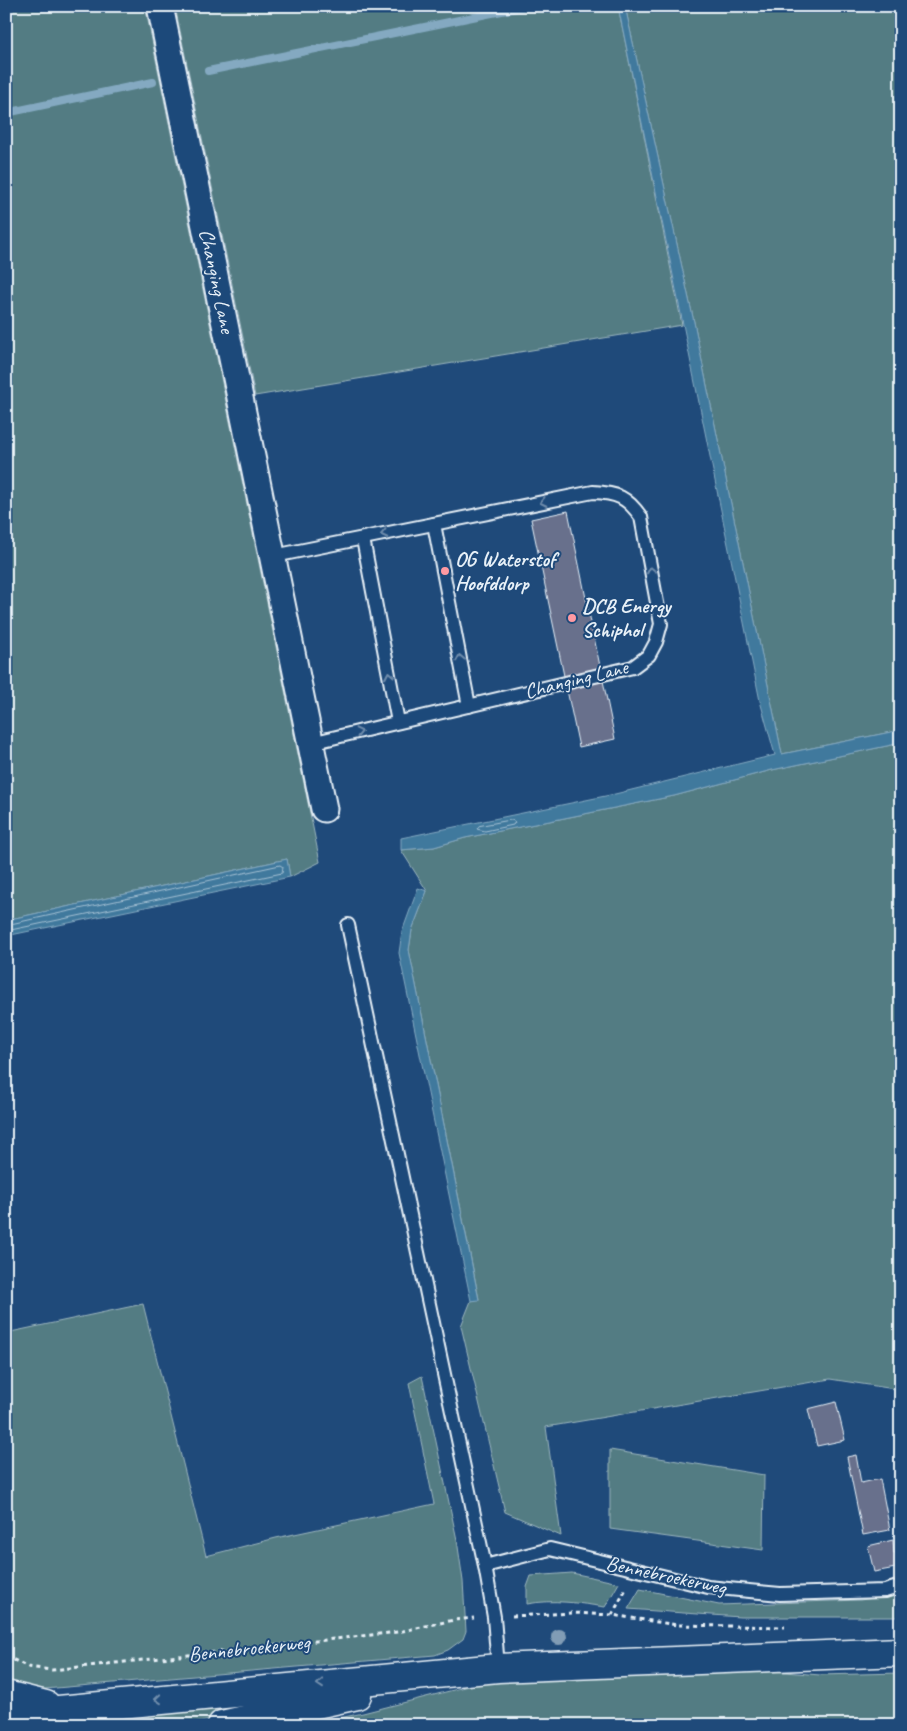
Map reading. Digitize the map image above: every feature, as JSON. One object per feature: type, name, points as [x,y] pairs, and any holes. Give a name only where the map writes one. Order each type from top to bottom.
[{"type":"street","name":"Changing Lane","points":[[160,6],[274,556],[324,809]]},
{"type":"street","name":"Bennebroekerweg","points":[[6,1716],[62,1708],[498,1668],[901,1652]]},
{"type":"street","name":"Bennebroekerweg","points":[[222,1725],[456,1673]]},
{"type":"street","points":[[6,1695],[62,1708]]},
{"type":"lane","name":"Changing Lane","points":[[274,556],[593,492],[612,493],[630,502],[640,517],[661,624],[656,642],[649,655],[633,667],[311,743]]},
{"type":"lane","points":[[434,524],[469,706]]},
{"type":"lane","points":[[363,538],[398,722]]},
{"type":"lane","points":[[348,925],[485,1566],[494,1617],[498,1668]]},
{"type":"lane","name":"Bennebroekerweg","points":[[485,1566],[550,1549],[708,1587],[780,1594],[885,1592],[901,1586]]},
{"type":"path","points":[[612,1615],[637,1570]]},
{"type":"path","name":"Bennebroekerweg","points":[[6,1656],[28,1667],[52,1670],[398,1632],[454,1620],[573,1613],[612,1615],[677,1625],[792,1627]]},
{"type":"green space","points":[[6,6],[145,6],[320,862],[290,877],[287,859],[6,920]]},
{"type":"green space","points":[[175,6],[618,6],[682,325],[255,396]]},
{"type":"green space","points":[[625,6],[901,6],[901,730],[782,754],[694,322]]},
{"type":"green space","points":[[901,743],[901,1390],[830,1379],[546,1427],[561,1536],[505,1512],[461,1326],[471,1301],[479,1299],[409,950],[412,930],[427,891],[401,850],[434,847],[465,838],[674,796],[772,770]]},
{"type":"green space","points":[[143,1304],[206,1556],[276,1538],[434,1504],[409,1383],[422,1376],[457,1540],[463,1581],[466,1631],[463,1639],[448,1650],[435,1655],[33,1690],[6,1685],[6,1333]]},
{"type":"green space","points":[[610,1450],[764,1475],[763,1550],[610,1529]]},
{"type":"green space","points":[[572,1573],[619,1583],[605,1607],[556,1602],[527,1604],[527,1587],[531,1576]]},
{"type":"green space","points":[[640,1589],[719,1605],[860,1600],[901,1594],[901,1617],[740,1617],[628,1609]]},
{"type":"green space","points":[[690,1664],[820,1675],[901,1673],[901,1725],[307,1725],[481,1683]]},
{"type":"green space","points":[[233,1702],[235,1715],[186,1725],[41,1725]]},
{"type":"water","points":[[618,6],[625,6],[694,322],[782,754],[901,730],[901,743],[772,770],[674,796],[465,838],[434,847],[401,850],[401,838],[615,794],[775,755],[760,701]]},
{"type":"water","points":[[287,859],[290,877],[6,936],[6,920]]},
{"type":"water","points":[[418,888],[427,891],[412,930],[409,950],[479,1300],[471,1301],[399,953],[402,932]]},
{"type":"building","points":[[568,511],[615,739],[579,747],[531,519]]},
{"type":"building","points":[[836,1402],[845,1440],[817,1446],[808,1409]]},
{"type":"building","points":[[856,1455],[861,1483],[880,1479],[890,1530],[863,1535],[847,1457]]},
{"type":"building","points":[[893,1540],[894,1553],[901,1552],[901,1567],[874,1572],[868,1546]]},
{"type":"waterway","points":[[208,71],[527,6]]},
{"type":"waterway","points":[[6,113],[153,82]]},
{"type":"place","name":"OG Waterstof Hoofddorp","points":[[445,571]]},
{"type":"place","name":"DCB Energy Schiphol","points":[[572,618]]}]
